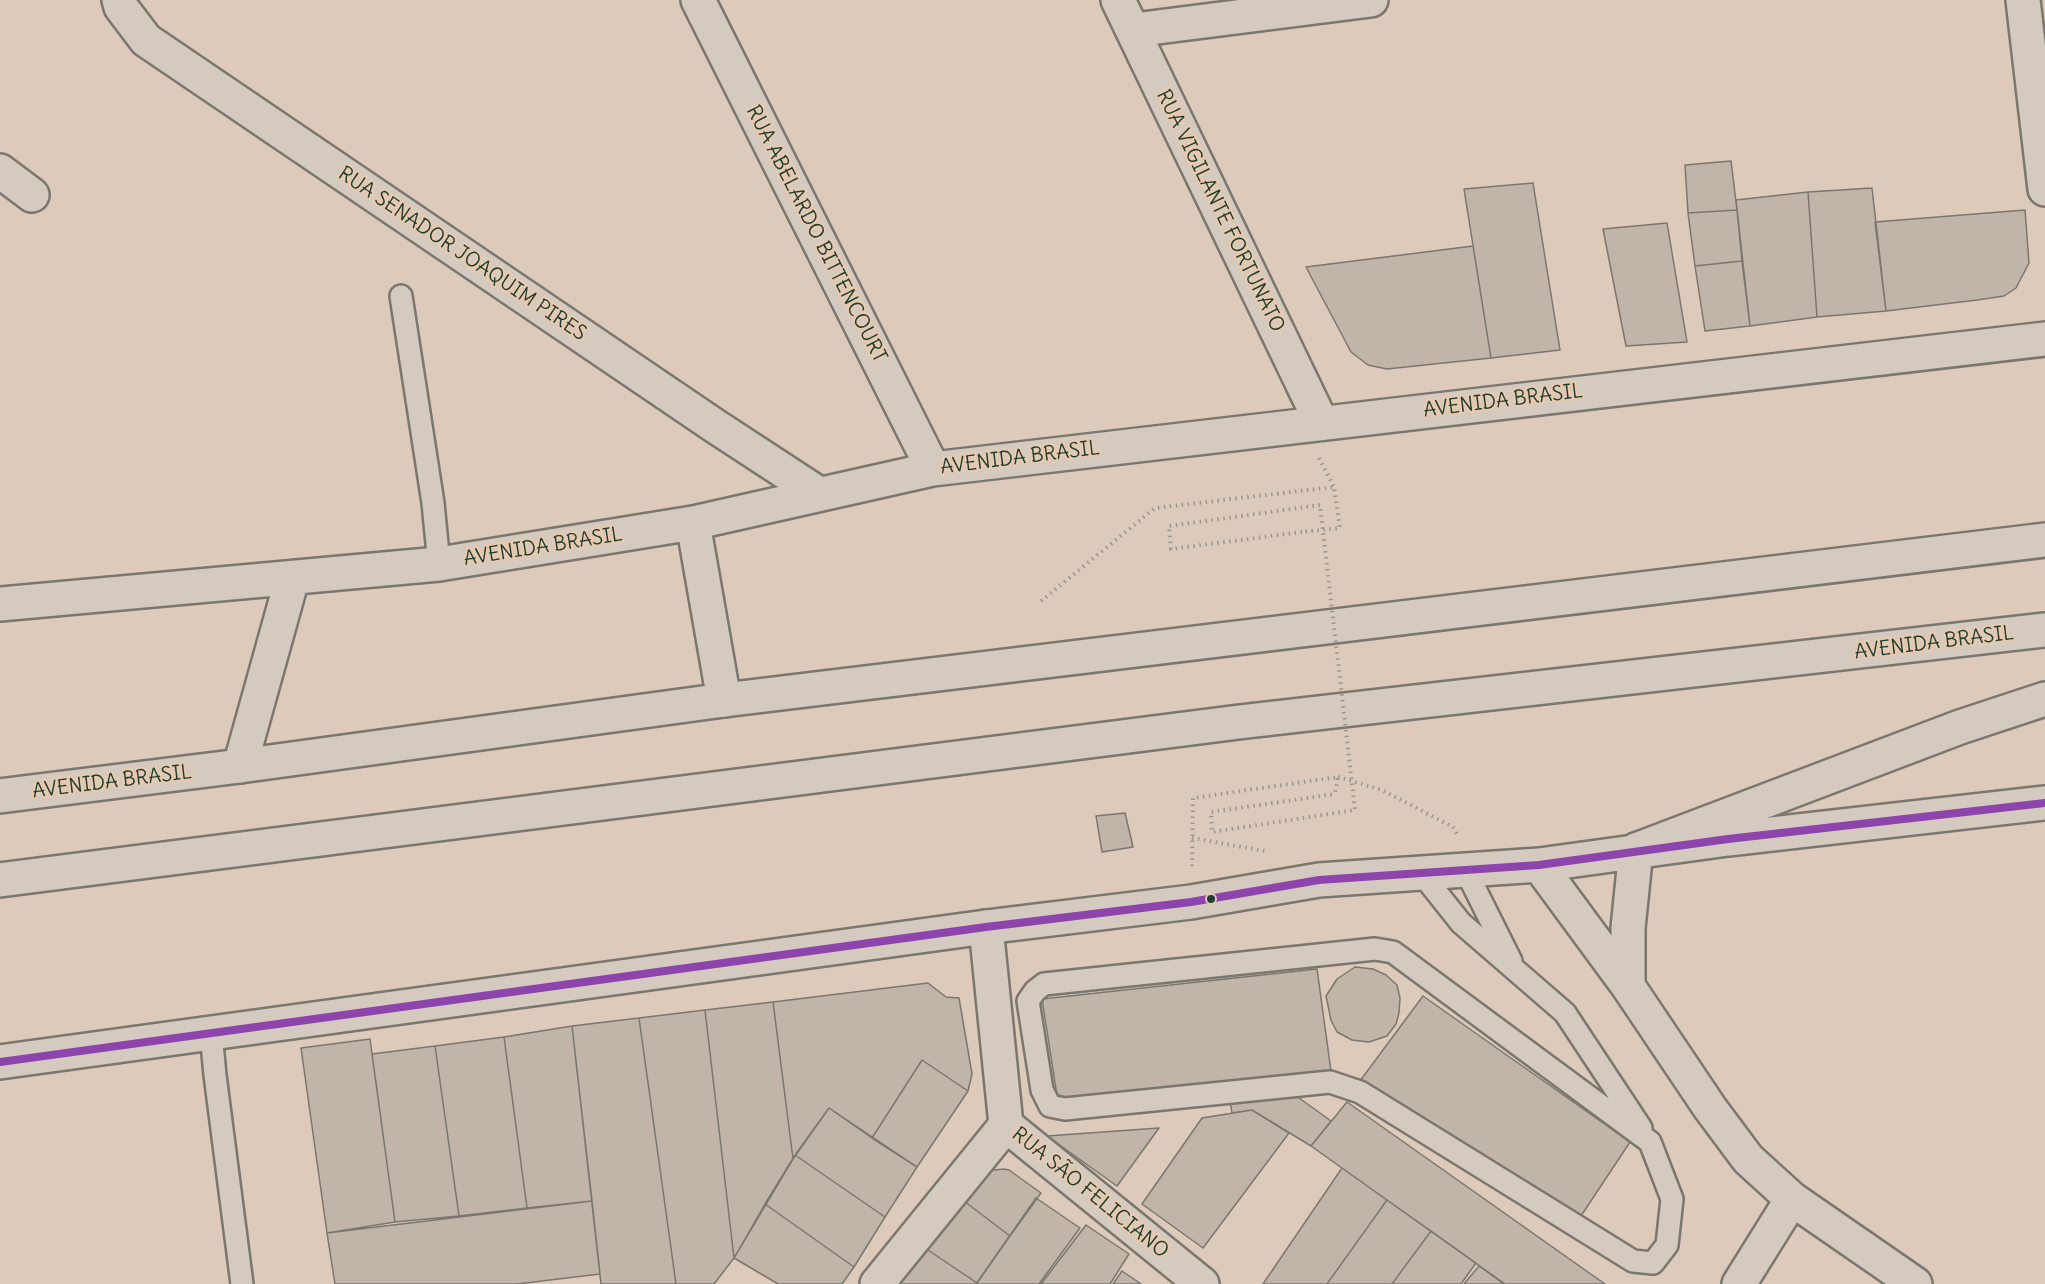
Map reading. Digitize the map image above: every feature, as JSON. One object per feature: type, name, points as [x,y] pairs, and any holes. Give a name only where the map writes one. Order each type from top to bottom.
[{"type":"main road","name":"RUA SENADOR JOAQUIM PIRES","points":[[119,0],[121,8],[146,40],[819,494]]},
{"type":"main road","name":"RUA ABELARDO BITTENCOURT","points":[[698,0],[933,469]]},
{"type":"main road","name":"RUA VIGILANTE FORTUNATO","points":[[1118,0],[1321,422]]},
{"type":"main road","points":[[1134,30],[1371,0]]},
{"type":"main road","points":[[2023,0],[2045,189]]},
{"type":"main road","points":[[0,171],[32,195]]},
{"type":"main road","name":"AVENIDA BRASIL","points":[[0,604],[439,564],[693,523],[933,469],[2045,339]]},
{"type":"main road","points":[[693,523],[724,700]]},
{"type":"main road","name":"AVENIDA BRASIL","points":[[0,796],[240,766],[724,700],[2045,540]]},
{"type":"main road","points":[[240,766],[292,579]]},
{"type":"main road","name":"AVENIDA BRASIL","points":[[0,880],[1239,722],[2045,630]]},
{"type":"main road","points":[[1636,850],[1960,727],[2045,699]]},
{"type":"main road","points":[[0,1062],[986,927],[1191,902],[1319,880],[1539,865],[1636,850],[2045,803]]},
{"type":"main road","points":[[1628,986],[1628,928],[1636,850]]},
{"type":"main road","points":[[1539,865],[1628,986],[1710,1108],[1748,1159],[1792,1199],[1915,1284]]},
{"type":"main road","points":[[877,1284],[1006,1125],[986,927]]},
{"type":"main road","name":"RUA SÃO FELICIANO","points":[[1006,1125],[1202,1284]]},
{"type":"main road","points":[[1739,1284],[1792,1199]]},
{"type":"lane","points":[[400,296],[433,503],[439,564]]},
{"type":"lane","points":[[1471,869],[1514,967]]},
{"type":"lane","points":[[1422,874],[1461,923],[1565,1013],[1650,1142],[1672,1199],[1667,1245],[1653,1263],[1633,1261],[1360,1092],[1330,1082],[1065,1109],[1050,1106],[1042,1090],[1028,1001],[1044,984],[1375,949],[1393,952],[1650,1142]]},
{"type":"lane","points":[[212,1033],[215,1075],[242,1284]]},
{"type":"path","points":[[1041,601],[1155,508],[1334,487],[1340,528],[1302,532],[1172,549],[1169,526],[1320,505],[1355,810],[1212,832],[1211,812],[1335,794],[1338,777]]},
{"type":"path","points":[[1191,902],[1193,798],[1338,777],[1382,790],[1453,827],[1471,869]]},
{"type":"building","points":[[1731,161],[1737,210],[1688,213],[1685,165]]},
{"type":"building","points":[[1533,183],[1560,350],[1491,358],[1464,189]]},
{"type":"building","points":[[1872,188],[1886,311],[1817,317],[1808,192]]},
{"type":"building","points":[[1808,192],[1817,317],[1750,326],[1736,200]]},
{"type":"building","points":[[1737,210],[1742,261],[1695,266],[1688,213]]},
{"type":"building","points":[[2025,210],[2029,263],[2016,288],[2004,296],[1886,311],[1875,222]]},
{"type":"building","points":[[1667,223],[1687,342],[1626,346],[1603,229]]},
{"type":"building","points":[[1473,246],[1491,358],[1387,369],[1368,365],[1351,352],[1306,267]]},
{"type":"building","points":[[1742,261],[1750,326],[1705,331],[1695,266]]},
{"type":"building","points":[[1125,813],[1133,847],[1102,852],[1096,816]]},
{"type":"building","points":[[1355,967],[1373,969],[1386,975],[1397,985],[1400,998],[1396,1024],[1387,1036],[1369,1042],[1352,1040],[1337,1032],[1331,1020],[1326,996],[1337,979]]},
{"type":"building","points":[[1317,969],[1331,1071],[1058,1102],[1042,999]]},
{"type":"building","points":[[928,983],[946,997],[959,998],[972,1074],[968,1091],[922,1060],[872,1138],[829,1108],[793,1159],[773,1002]]},
{"type":"building","points":[[1423,996],[1630,1142],[1575,1225],[1360,1081]]},
{"type":"building","points":[[773,1002],[793,1159],[734,1258],[705,1010]]},
{"type":"building","points":[[705,1010],[734,1258],[714,1284],[676,1284],[639,1018]]},
{"type":"building","points":[[639,1018],[676,1284],[601,1284],[572,1026]]},
{"type":"building","points":[[572,1026],[592,1201],[527,1208],[504,1037]]},
{"type":"building","points":[[504,1037],[527,1208],[459,1216],[435,1046]]},
{"type":"building","points":[[370,1039],[395,1222],[327,1233],[301,1048]]},
{"type":"building","points":[[435,1046],[459,1216],[395,1222],[372,1054]]},
{"type":"building","points":[[922,1060],[968,1091],[917,1167],[872,1138]]},
{"type":"building","points":[[1227,1083],[1295,1095],[1331,1121],[1311,1146],[1252,1110],[1232,1113]]},
{"type":"building","points":[[1347,1102],[1605,1284],[1505,1284],[1311,1146]]},
{"type":"building","points":[[829,1108],[917,1167],[885,1217],[795,1155]]},
{"type":"building","points":[[1252,1110],[1289,1133],[1203,1248],[1142,1204],[1202,1118]]},
{"type":"building","points":[[1159,1128],[1117,1186],[1047,1136]]},
{"type":"building","points":[[795,1155],[885,1217],[854,1267],[765,1204]]},
{"type":"building","points":[[1342,1168],[1387,1200],[1327,1284],[1263,1284]]},
{"type":"building","points":[[1009,1170],[1041,1193],[1010,1236],[960,1198],[974,1172]]},
{"type":"building","points":[[960,1198],[1010,1236],[977,1283],[919,1244]]},
{"type":"building","points":[[1036,1198],[1080,1228],[1039,1284],[976,1284]]},
{"type":"building","points":[[1387,1200],[1431,1231],[1392,1284],[1327,1284]]},
{"type":"building","points":[[592,1201],[600,1274],[517,1284],[335,1284],[327,1233]]},
{"type":"building","points":[[765,1204],[854,1267],[842,1284],[778,1284],[734,1258]]},
{"type":"building","points":[[1086,1225],[1129,1254],[1110,1284],[1041,1284]]},
{"type":"building","points":[[1431,1231],[1476,1263],[1461,1284],[1392,1284]]},
{"type":"building","points":[[919,1244],[977,1283],[898,1284]]},
{"type":"building","points":[[1479,1266],[1504,1284],[1464,1284]]},
{"type":"building","points":[[1122,1271],[1141,1284],[1113,1284]]},
{"type":"transit line","points":[[0,1062],[986,927],[1191,902],[1319,880],[1539,865],[1728,839],[2045,803]]}]
